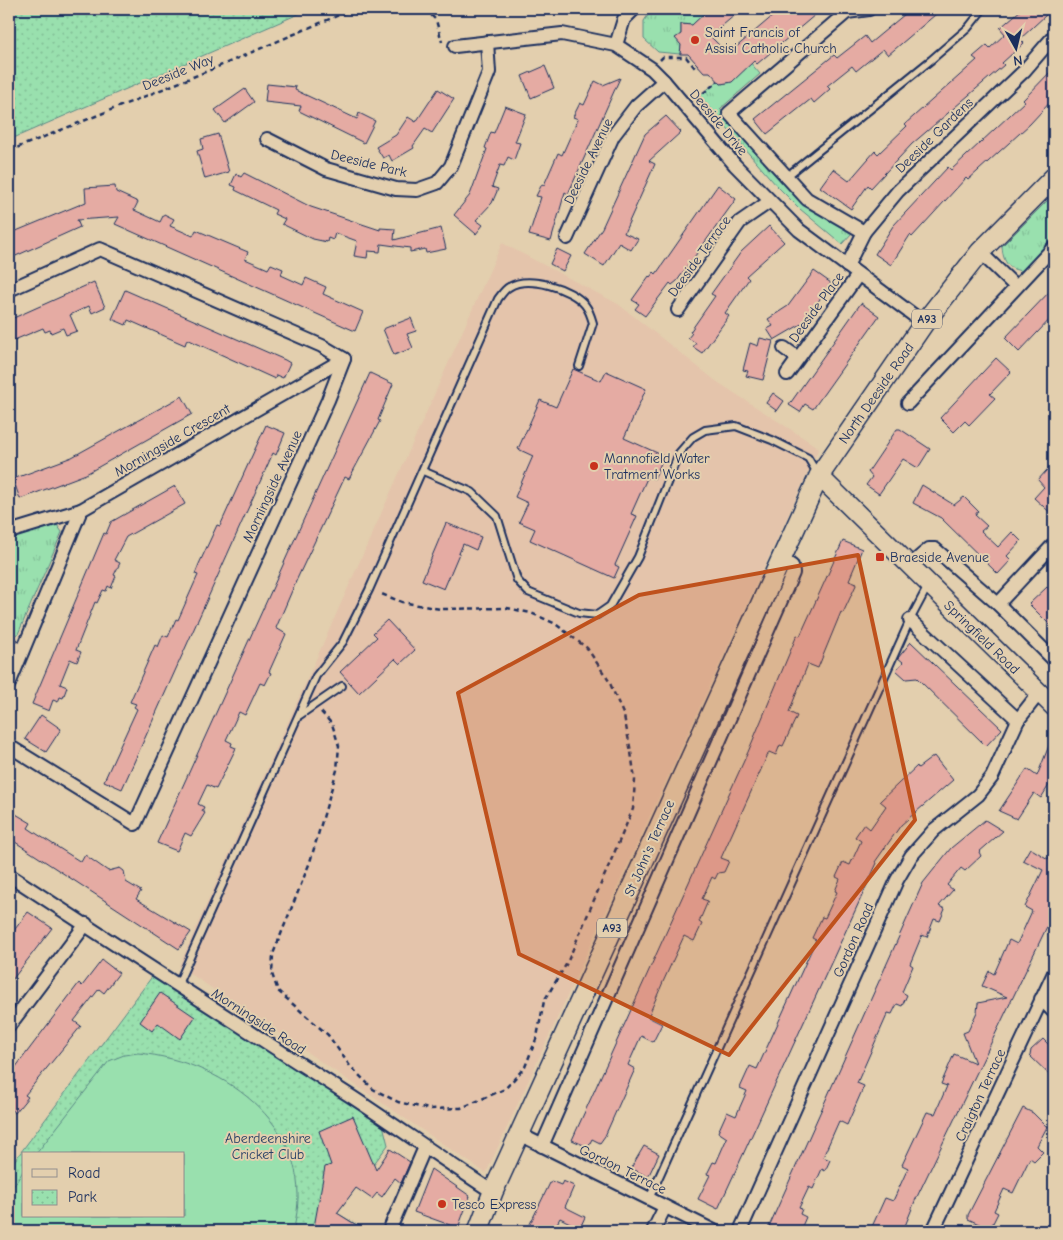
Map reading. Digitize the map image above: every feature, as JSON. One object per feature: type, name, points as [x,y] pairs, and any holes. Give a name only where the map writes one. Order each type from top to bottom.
[{"type":"main road","name":"North Deeside Road","points":[[819,476],[924,323],[980,252],[1054,177]]},
{"type":"main road","name":"St John's Terrace","points":[[493,1192],[780,558],[819,476]]},
{"type":"main road","name":"A93","points":[[478,1231],[493,1192]]},
{"type":"street","points":[[616,45],[624,19],[634,9]]},
{"type":"street","points":[[864,232],[807,199],[729,113],[845,10],[869,9]]},
{"type":"street","name":"Deeside Drive","points":[[450,47],[562,34],[616,45],[652,69],[664,81],[687,106],[735,166],[799,230],[924,323]]},
{"type":"street","name":"Deeside Gardens","points":[[847,266],[864,232],[898,191],[1024,71],[1054,36]]},
{"type":"street","name":"Deeside Park","points":[[267,139],[326,169],[396,189],[417,190],[438,183],[451,166],[489,72],[487,42]]},
{"type":"street","name":"Deeside Avenue","points":[[567,238],[613,136],[636,106],[664,81]]},
{"type":"street","name":"Deeside Terrace","points":[[678,310],[740,222],[769,202]]},
{"type":"street","points":[[908,403],[1054,247]]},
{"type":"street","points":[[9,290],[100,249],[322,346],[344,359]]},
{"type":"street","points":[[980,252],[1016,287]]},
{"type":"street","name":"Deeside Place","points":[[786,374],[858,275]]},
{"type":"street","name":"Deeside Place","points":[[784,348],[798,358]]},
{"type":"street","name":"Morningside Crescent","points":[[9,532],[80,510],[344,359]]},
{"type":"street","name":"Morningside Avenue","points":[[9,746],[135,824],[328,400],[344,359]]},
{"type":"street","name":"Springfield Road","points":[[819,476],[1054,707]]},
{"type":"street","points":[[9,684],[80,510]]},
{"type":"street","points":[[998,604],[1054,544]]},
{"type":"street","points":[[910,566],[929,549],[935,549],[998,604],[1054,660]]},
{"type":"street","name":"St John's Terrace","points":[[542,1146],[793,572],[792,566],[780,558]]},
{"type":"street","points":[[910,620],[1018,720]]},
{"type":"street","points":[[9,643],[22,652]]},
{"type":"street","name":"Gordon Road","points":[[740,1231],[896,880],[911,856],[934,830],[978,795],[992,778],[1018,720],[1039,692]]},
{"type":"street","name":"Morningside Road","points":[[9,875],[178,984],[224,1018],[352,1098],[493,1192]]},
{"type":"street","points":[[9,1026],[86,924]]},
{"type":"street","name":"Craigton Terrace","points":[[933,1231],[1054,973]]},
{"type":"street","points":[[1041,999],[1054,1012]]},
{"type":"street","name":"Gordon Terrace","points":[[519,1134],[714,1231]]},
{"type":"street","points":[[389,1231],[425,1147]]},
{"type":"street","points":[[653,1231],[665,1207]]},
{"type":"lane","points":[[786,177],[931,60],[968,28],[984,9]]},
{"type":"lane","points":[[178,984],[316,676],[343,642],[369,590],[498,299],[509,287],[526,282],[550,285],[569,291],[585,304],[593,323],[579,366]]},
{"type":"lane","points":[[423,471],[472,492],[497,516],[517,580],[528,592],[579,613],[597,615],[610,606],[638,557],[678,453],[693,437],[705,430],[736,426],[772,440],[808,458],[819,476]]},
{"type":"lane","points":[[649,1199],[910,620],[928,585]]},
{"type":"lane","points":[[300,715],[342,686]]},
{"type":"path","name":"Deeside Way","points":[[9,151],[215,68],[353,9]]},
{"type":"path","points":[[426,9],[436,20],[450,47]]},
{"type":"path","points":[[652,69],[663,57],[686,57],[695,68],[698,65]]},
{"type":"path","points":[[687,106],[718,81]]},
{"type":"path","points":[[300,715],[320,712],[332,724],[339,746],[337,770],[310,862],[273,954],[272,974],[278,991],[328,1034],[350,1066],[373,1089],[398,1102],[429,1109],[461,1108],[505,1089],[525,1067],[537,1037],[544,1000],[567,962],[633,809],[635,780],[624,716],[609,681],[586,648],[554,623],[531,613],[507,608],[440,610],[402,602],[369,590]]},
{"type":"highlighted area","points":[[858,555],[915,820],[729,1055],[519,954],[458,693],[639,595]]},
{"type":"shaded area","points":[[502,243],[618,304],[716,381],[819,448],[486,1173],[179,966]]},
{"type":"green space","points":[[9,9],[310,9],[9,140]]},
{"type":"green space","points":[[652,9],[710,9],[712,11],[703,27],[697,20],[692,25],[681,24],[681,34],[676,38],[681,45],[680,54],[658,52],[644,39],[644,21]]},
{"type":"green space","points":[[739,49],[760,74],[720,109],[804,203],[852,233],[842,244],[800,209],[776,185],[699,96],[718,81],[721,84],[731,82]]},
{"type":"green space","points":[[1054,194],[1054,241],[1026,271],[1011,268],[1004,257],[1002,246]]},
{"type":"green space","points":[[57,525],[62,532],[18,634],[13,635],[9,632],[9,539]]},
{"type":"green space","name":"Aberdeenshire Cricket Club","points":[[157,970],[381,1117],[388,1145],[337,1213],[367,1231],[9,1231],[9,1168]]},
{"type":"green space","points":[[138,1053],[171,1059],[204,1070],[234,1087],[259,1108],[280,1133],[293,1163],[298,1195],[293,1231],[9,1231],[9,1193],[22,1173],[22,1218],[185,1218],[185,1152],[38,1152],[109,1061],[124,1055]]},
{"type":"building","points":[[709,9],[742,9],[710,36],[728,54],[781,9],[822,9],[757,64],[754,61],[732,82],[721,84],[710,72],[704,72],[688,54],[680,54],[681,45],[675,38],[681,34],[681,24],[692,25]]},
{"type":"building","points":[[911,9],[942,9],[888,55],[883,49],[856,71],[852,66],[827,86],[830,89],[814,103],[811,99],[767,134],[755,119],[834,55],[837,58],[865,36],[870,43]]},
{"type":"building","points":[[1022,9],[1040,9],[1046,15],[1020,39],[1024,43],[1002,63],[1004,65],[912,144],[871,188],[868,185],[851,209],[820,187],[833,169],[849,181],[875,151],[878,154],[907,126],[905,124],[977,60],[973,57],[987,45],[990,48],[1005,34],[1000,28]]},
{"type":"building","points":[[545,66],[554,88],[531,98],[522,76]]},
{"type":"building","points":[[1054,68],[1054,98],[1030,124],[968,180],[966,178],[912,237],[910,235],[891,265],[875,254],[893,226],[948,167],[951,170],[1025,101],[1023,100]]},
{"type":"building","points":[[620,78],[568,194],[565,192],[551,241],[529,235],[541,197],[536,196],[542,184],[544,185],[558,153],[562,155],[578,119],[573,117],[580,103],[584,105],[595,81],[603,85]]},
{"type":"building","points":[[267,84],[296,87],[295,90],[357,119],[359,113],[375,121],[364,143],[299,111],[301,106],[265,102]]},
{"type":"building","points":[[245,89],[254,102],[225,123],[215,110]]},
{"type":"building","points":[[438,89],[454,99],[432,133],[425,129],[413,146],[414,148],[392,161],[389,155],[383,158],[376,147],[396,135],[408,117],[416,122]]},
{"type":"building","points":[[505,106],[526,114],[515,142],[520,143],[514,160],[508,157],[504,166],[500,165],[492,187],[498,189],[492,203],[476,220],[483,225],[476,234],[454,215],[470,195],[487,149],[485,148],[491,132],[494,133]]},
{"type":"building","points":[[666,116],[681,132],[649,161],[655,164],[624,233],[638,239],[631,250],[619,243],[604,266],[585,254],[602,228],[645,134]]},
{"type":"building","points":[[218,134],[229,172],[205,179],[197,151],[203,149],[201,139]]},
{"type":"building","points":[[244,173],[311,207],[380,230],[380,228],[395,229],[394,240],[441,228],[446,249],[426,253],[425,249],[410,252],[410,248],[381,244],[380,252],[368,251],[367,258],[354,256],[357,241],[335,233],[333,240],[328,238],[327,242],[313,239],[282,224],[285,219],[274,214],[276,210],[235,190],[236,187],[231,185],[236,174],[241,177]]},
{"type":"building","points":[[718,185],[736,199],[677,281],[672,285],[670,283],[645,316],[635,309],[639,304],[632,300],[649,276],[654,272],[656,274]]},
{"type":"building","points":[[115,186],[116,192],[138,202],[134,210],[160,222],[164,214],[174,219],[170,226],[193,236],[196,230],[248,252],[245,259],[268,269],[271,264],[283,269],[281,275],[303,285],[306,278],[326,287],[323,294],[363,312],[355,331],[115,224],[119,217],[77,220],[80,227],[9,259],[9,234],[86,202],[85,188]]},
{"type":"building","points":[[769,226],[784,242],[746,276],[749,279],[725,313],[729,316],[702,353],[693,347],[696,343],[688,338],[692,333],[690,332],[715,296],[711,294],[741,252]]},
{"type":"building","points":[[557,249],[571,256],[563,271],[550,264]]},
{"type":"building","points":[[814,271],[831,283],[803,323],[774,340],[767,329],[773,326],[768,319],[788,306]]},
{"type":"building","points":[[94,282],[105,307],[92,313],[89,306],[70,315],[77,331],[66,335],[63,328],[51,333],[50,330],[45,332],[43,328],[12,341],[9,333],[9,320]]},
{"type":"building","points":[[1054,287],[1054,315],[1019,352],[1005,338]]},
{"type":"building","points":[[125,290],[285,360],[290,363],[283,378],[276,375],[275,379],[187,339],[185,345],[128,320],[126,325],[112,319]]},
{"type":"building","points":[[861,303],[879,316],[813,409],[805,404],[800,412],[789,405]]},
{"type":"building","points":[[411,318],[416,331],[407,334],[413,348],[394,355],[383,329]]},
{"type":"building","points":[[760,338],[773,341],[763,380],[746,376],[748,371],[743,370],[750,343],[758,346]]},
{"type":"building","points":[[996,358],[1011,372],[990,394],[995,398],[969,425],[965,421],[954,432],[940,418]]},
{"type":"building","name":"Mannofield Water Tratment Works","points":[[573,369],[601,381],[606,371],[646,389],[624,438],[664,456],[654,479],[648,476],[631,514],[637,516],[615,565],[619,567],[614,578],[530,540],[535,529],[519,522],[528,503],[515,497],[533,456],[518,449],[540,400],[556,407]]},
{"type":"building","points":[[370,373],[393,384],[378,420],[380,421],[349,479],[345,477],[276,628],[286,634],[269,672],[271,673],[265,685],[260,683],[245,715],[239,712],[226,740],[232,743],[231,746],[236,748],[216,789],[207,785],[198,804],[204,807],[202,811],[205,813],[191,836],[185,833],[177,851],[157,843]]},
{"type":"building","points":[[773,393],[784,401],[777,411],[766,403]]},
{"type":"building","points":[[182,396],[192,414],[86,474],[20,499],[13,479],[72,457]]},
{"type":"building","points":[[266,425],[285,433],[276,455],[273,453],[122,789],[104,781],[137,709],[134,707],[136,704],[130,702],[155,645],[158,647],[163,635],[168,637],[176,619],[178,620],[198,575],[195,574],[199,564],[217,525],[220,526]]},
{"type":"building","points":[[897,429],[900,429],[930,449],[918,468],[903,459],[879,494],[866,485],[872,477],[868,472]]},
{"type":"building","points":[[1054,462],[1054,516],[1034,498],[1044,487],[1038,480]]},
{"type":"building","points":[[922,485],[954,505],[964,497],[978,511],[975,515],[987,526],[981,531],[998,547],[1012,532],[1021,541],[1007,556],[1011,560],[998,574],[941,518],[913,503]]},
{"type":"building","points":[[175,486],[185,504],[126,537],[114,560],[120,563],[114,575],[116,576],[111,588],[108,586],[106,591],[103,590],[97,603],[95,602],[76,650],[81,652],[77,662],[70,659],[60,684],[67,687],[63,698],[60,697],[58,702],[53,700],[49,711],[32,704],[104,533],[106,534],[111,522]]},
{"type":"building","points":[[446,523],[481,537],[476,550],[463,544],[444,589],[422,580]]},
{"type":"building","points":[[843,541],[862,549],[849,580],[857,583],[843,613],[841,612],[818,668],[808,664],[789,712],[797,716],[783,746],[780,745],[776,755],[769,752],[721,858],[729,861],[724,872],[718,873],[715,879],[712,877],[702,899],[708,901],[699,922],[702,924],[694,941],[684,936],[663,982],[648,1017],[662,1024],[653,1042],[641,1036],[628,1065],[635,1069],[605,1136],[600,1143],[592,1139],[588,1147],[572,1140],[748,752],[797,635],[800,636]]},
{"type":"building","points":[[1047,587],[1054,594],[1054,629],[1029,604]]},
{"type":"building","points":[[387,620],[415,650],[400,664],[395,659],[359,693],[340,672],[377,637],[373,633]]},
{"type":"building","points":[[911,642],[1002,729],[986,746],[917,678],[906,679],[896,670],[903,662],[898,658]]},
{"type":"building","points":[[41,715],[61,729],[46,752],[25,739]]},
{"type":"building","points":[[1054,733],[1054,777],[1041,798],[1034,793],[1017,819],[999,811],[1027,769],[1037,776]]},
{"type":"building","points":[[934,756],[953,780],[901,825],[875,862],[877,863],[718,1209],[698,1199],[710,1175],[707,1174],[713,1162],[716,1163],[727,1138],[718,1132],[727,1112],[736,1116],[747,1091],[740,1088],[750,1066],[757,1069],[816,940],[812,938],[822,917],[825,918],[837,892],[835,891],[840,879],[836,877],[843,862],[850,865],[861,841],[855,837],[864,824],[870,829],[886,806],[880,801],[917,766],[918,768]]},
{"type":"building","points":[[9,810],[31,823],[28,828],[81,862],[85,855],[108,871],[120,868],[124,871],[126,882],[141,891],[136,899],[191,932],[179,949],[9,838]]},
{"type":"building","points":[[985,820],[1003,831],[979,852],[981,856],[965,871],[961,868],[947,885],[953,890],[939,906],[945,909],[940,921],[934,919],[927,937],[922,935],[910,964],[913,966],[902,992],[907,995],[902,1006],[897,1004],[892,1014],[888,1013],[857,1083],[864,1086],[847,1125],[839,1121],[823,1157],[830,1160],[825,1171],[822,1169],[813,1189],[809,1187],[799,1208],[802,1209],[800,1214],[806,1217],[800,1231],[767,1231],[923,883],[951,848]]},
{"type":"building","points":[[1054,845],[1054,912],[915,1201],[903,1231],[870,1231],[885,1198],[893,1201],[908,1168],[902,1165],[927,1112],[935,1114],[947,1086],[941,1084],[954,1054],[975,1063],[963,1033],[968,1031],[977,1012],[978,1003],[1007,997],[982,986],[989,971],[994,974],[1009,940],[1017,944],[1032,911],[1025,907],[1043,870],[1023,860],[1030,848],[1048,859]]},
{"type":"building","points":[[28,912],[52,928],[9,984],[9,937]]},
{"type":"building","points":[[102,960],[119,973],[104,993],[99,989],[74,1021],[81,1026],[25,1095],[28,1097],[15,1113],[9,1108],[9,1076],[79,983],[82,986]]},
{"type":"building","points":[[160,993],[195,1017],[180,1039],[158,1023],[152,1031],[140,1022]]},
{"type":"building","points":[[1043,1039],[1054,1050],[1054,1079],[1030,1056],[1031,1050]]},
{"type":"building","points":[[1023,1108],[1033,1113],[1047,1127],[1037,1146],[1043,1152],[1034,1161],[1030,1158],[1013,1193],[1004,1189],[994,1211],[998,1213],[990,1229],[968,1219],[968,1215]]},
{"type":"building","name":"Aberdeenshire Cricket Club","points":[[353,1116],[376,1170],[390,1149],[410,1162],[401,1183],[395,1178],[382,1197],[377,1193],[372,1199],[356,1188],[337,1213],[366,1231],[320,1231],[314,1227],[325,1167],[331,1165],[319,1131]]},
{"type":"building","points":[[644,1146],[659,1154],[648,1177],[631,1168]]},
{"type":"building","name":"Tesco Express","points":[[431,1169],[470,1196],[458,1228],[414,1212]]},
{"type":"building","points":[[551,1181],[561,1185],[563,1181],[574,1186],[565,1207],[585,1217],[580,1228],[560,1218],[553,1231],[535,1231],[528,1228]]},
{"type":"place","name":"Saint Francis of Assisi Catholic Church","points":[[695,40]]},
{"type":"place","name":"Mannofield Water Tratment Works","points":[[594,466]]},
{"type":"place","name":"Braeside Avenue","points":[[880,557]]},
{"type":"place","name":"Tesco Express","points":[[442,1204]]}]
